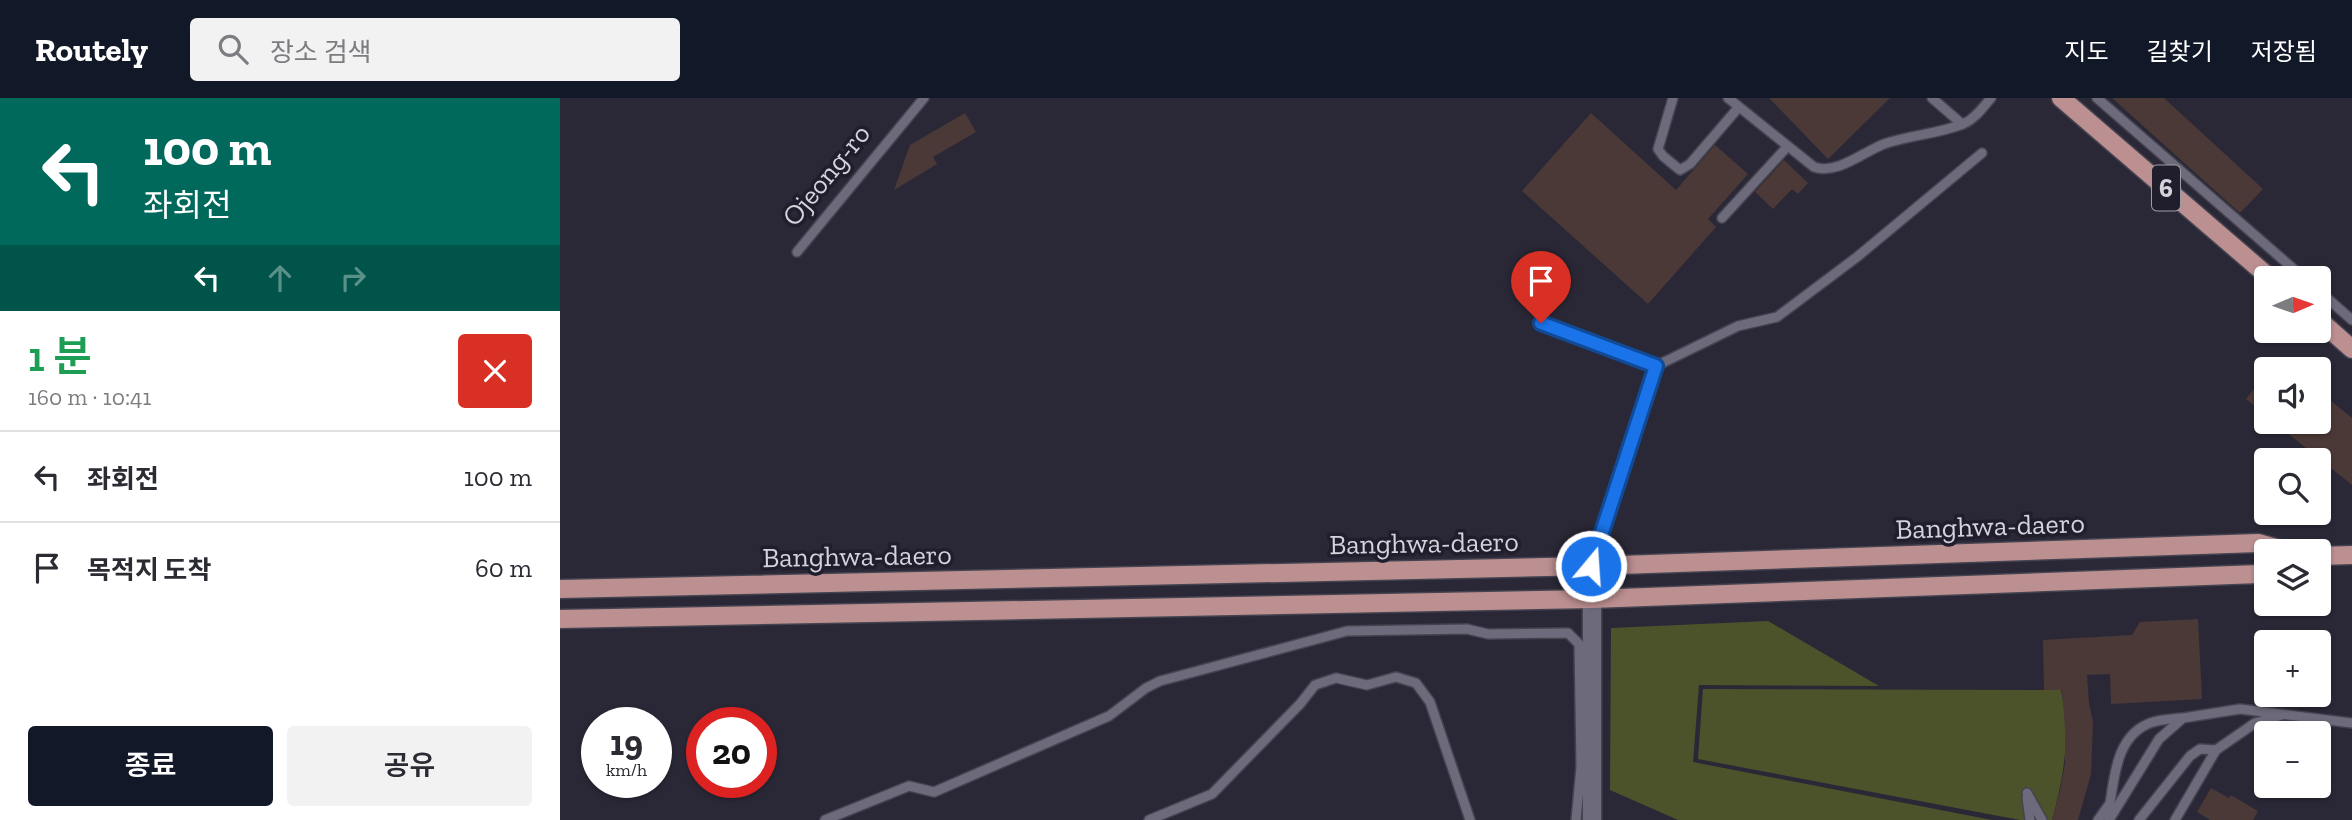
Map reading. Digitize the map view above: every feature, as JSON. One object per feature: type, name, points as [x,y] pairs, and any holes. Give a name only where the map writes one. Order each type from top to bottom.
[{"type":"main road","name":"6","points":[[2061,98],[2256,266]]},
{"type":"main road","points":[[2331,331],[2352,349]]},
{"type":"main road","name":"Banghwa-daero","points":[[560,589],[1591,566],[2254,543]]},
{"type":"main road","points":[[2331,556],[2352,555]]},
{"type":"main road","name":"Banghwa-daero","points":[[560,619],[1592,599],[2254,574]]},
{"type":"street","points":[[1592,599],[1592,820]]},
{"type":"lane","name":"Ojeong-ro","points":[[797,252],[924,98]]},
{"type":"lane","points":[[1673,98],[1658,149],[1680,170],[1690,164],[1738,108]]},
{"type":"lane","points":[[1728,98],[1787,147],[1814,167],[1824,170],[1883,145],[1962,124],[1974,117],[1991,98]]},
{"type":"lane","points":[[1932,98],[1962,124]]},
{"type":"lane","points":[[2097,98],[2290,266]]},
{"type":"lane","points":[[1722,218],[1787,147]]},
{"type":"lane","points":[[1591,566],[1656,366],[1738,326],[1777,317],[1857,257],[1982,153]]},
{"type":"lane","points":[[2331,302],[2352,320]]},
{"type":"lane","points":[[1541,323],[1656,366]]},
{"type":"lane","points":[[825,820],[909,786],[934,792],[1109,716],[1146,688],[1181,674],[1347,631],[1467,629],[1488,634],[1569,633],[1579,644],[1581,766],[1576,820]]},
{"type":"lane","points":[[1149,820],[1212,794],[1300,704],[1315,685],[1336,678],[1367,684],[1396,677],[1416,683],[1430,702],[1470,820]]},
{"type":"lane","points":[[2108,820],[2121,748],[2135,731],[2154,722],[2240,709],[2352,723]]},
{"type":"lane","points":[[2175,820],[2216,750],[2255,723],[2287,713]]},
{"type":"lane","points":[[2108,820],[2159,739],[2183,718]]},
{"type":"lane","points":[[2139,820],[2190,756],[2200,749],[2216,750]]},
{"type":"lane","points":[[2030,820],[2027,793],[2042,820]]},
{"type":"lane","points":[[2098,820],[2111,802]]},
{"type":"green space","points":[[1768,621],[1879,686],[1699,685],[1693,762],[1992,820],[1678,820],[1610,790],[1611,628]]},
{"type":"green space","points":[[1703,689],[2061,690],[2066,723],[2065,755],[2052,820],[2020,820],[1698,759]]},
{"type":"building","points":[[1769,98],[1890,98],[1828,159]]},
{"type":"building","points":[[2112,98],[2164,98],[2263,189],[2240,213]]},
{"type":"building","points":[[965,113],[976,132],[933,157],[937,164],[894,190],[910,145]]},
{"type":"building","points":[[1591,113],[1676,190],[1715,145],[1748,174],[1708,219],[1716,227],[1648,304],[1522,191]]},
{"type":"building","points":[[1784,160],[1808,183],[1798,194],[1792,189],[1773,209],[1755,192]]},
{"type":"building","points":[[2254,389],[2254,405],[2246,399]]},
{"type":"building","points":[[2331,401],[2352,418],[2352,485],[2331,468],[2331,448],[2306,448],[2289,434],[2331,434]]},
{"type":"building","points":[[2198,619],[2202,699],[2111,704],[2110,674],[2087,675],[2093,722],[2091,774],[2078,820],[2052,820],[2065,763],[2065,729],[2062,690],[2044,690],[2043,640],[2132,635],[2140,622]]},
{"type":"building","points":[[2211,788],[2229,798],[2231,795],[2258,811],[2253,820],[2210,820],[2197,812]]},
{"type":"route","points":[[1541,323],[1656,366],[1591,566]]}]
